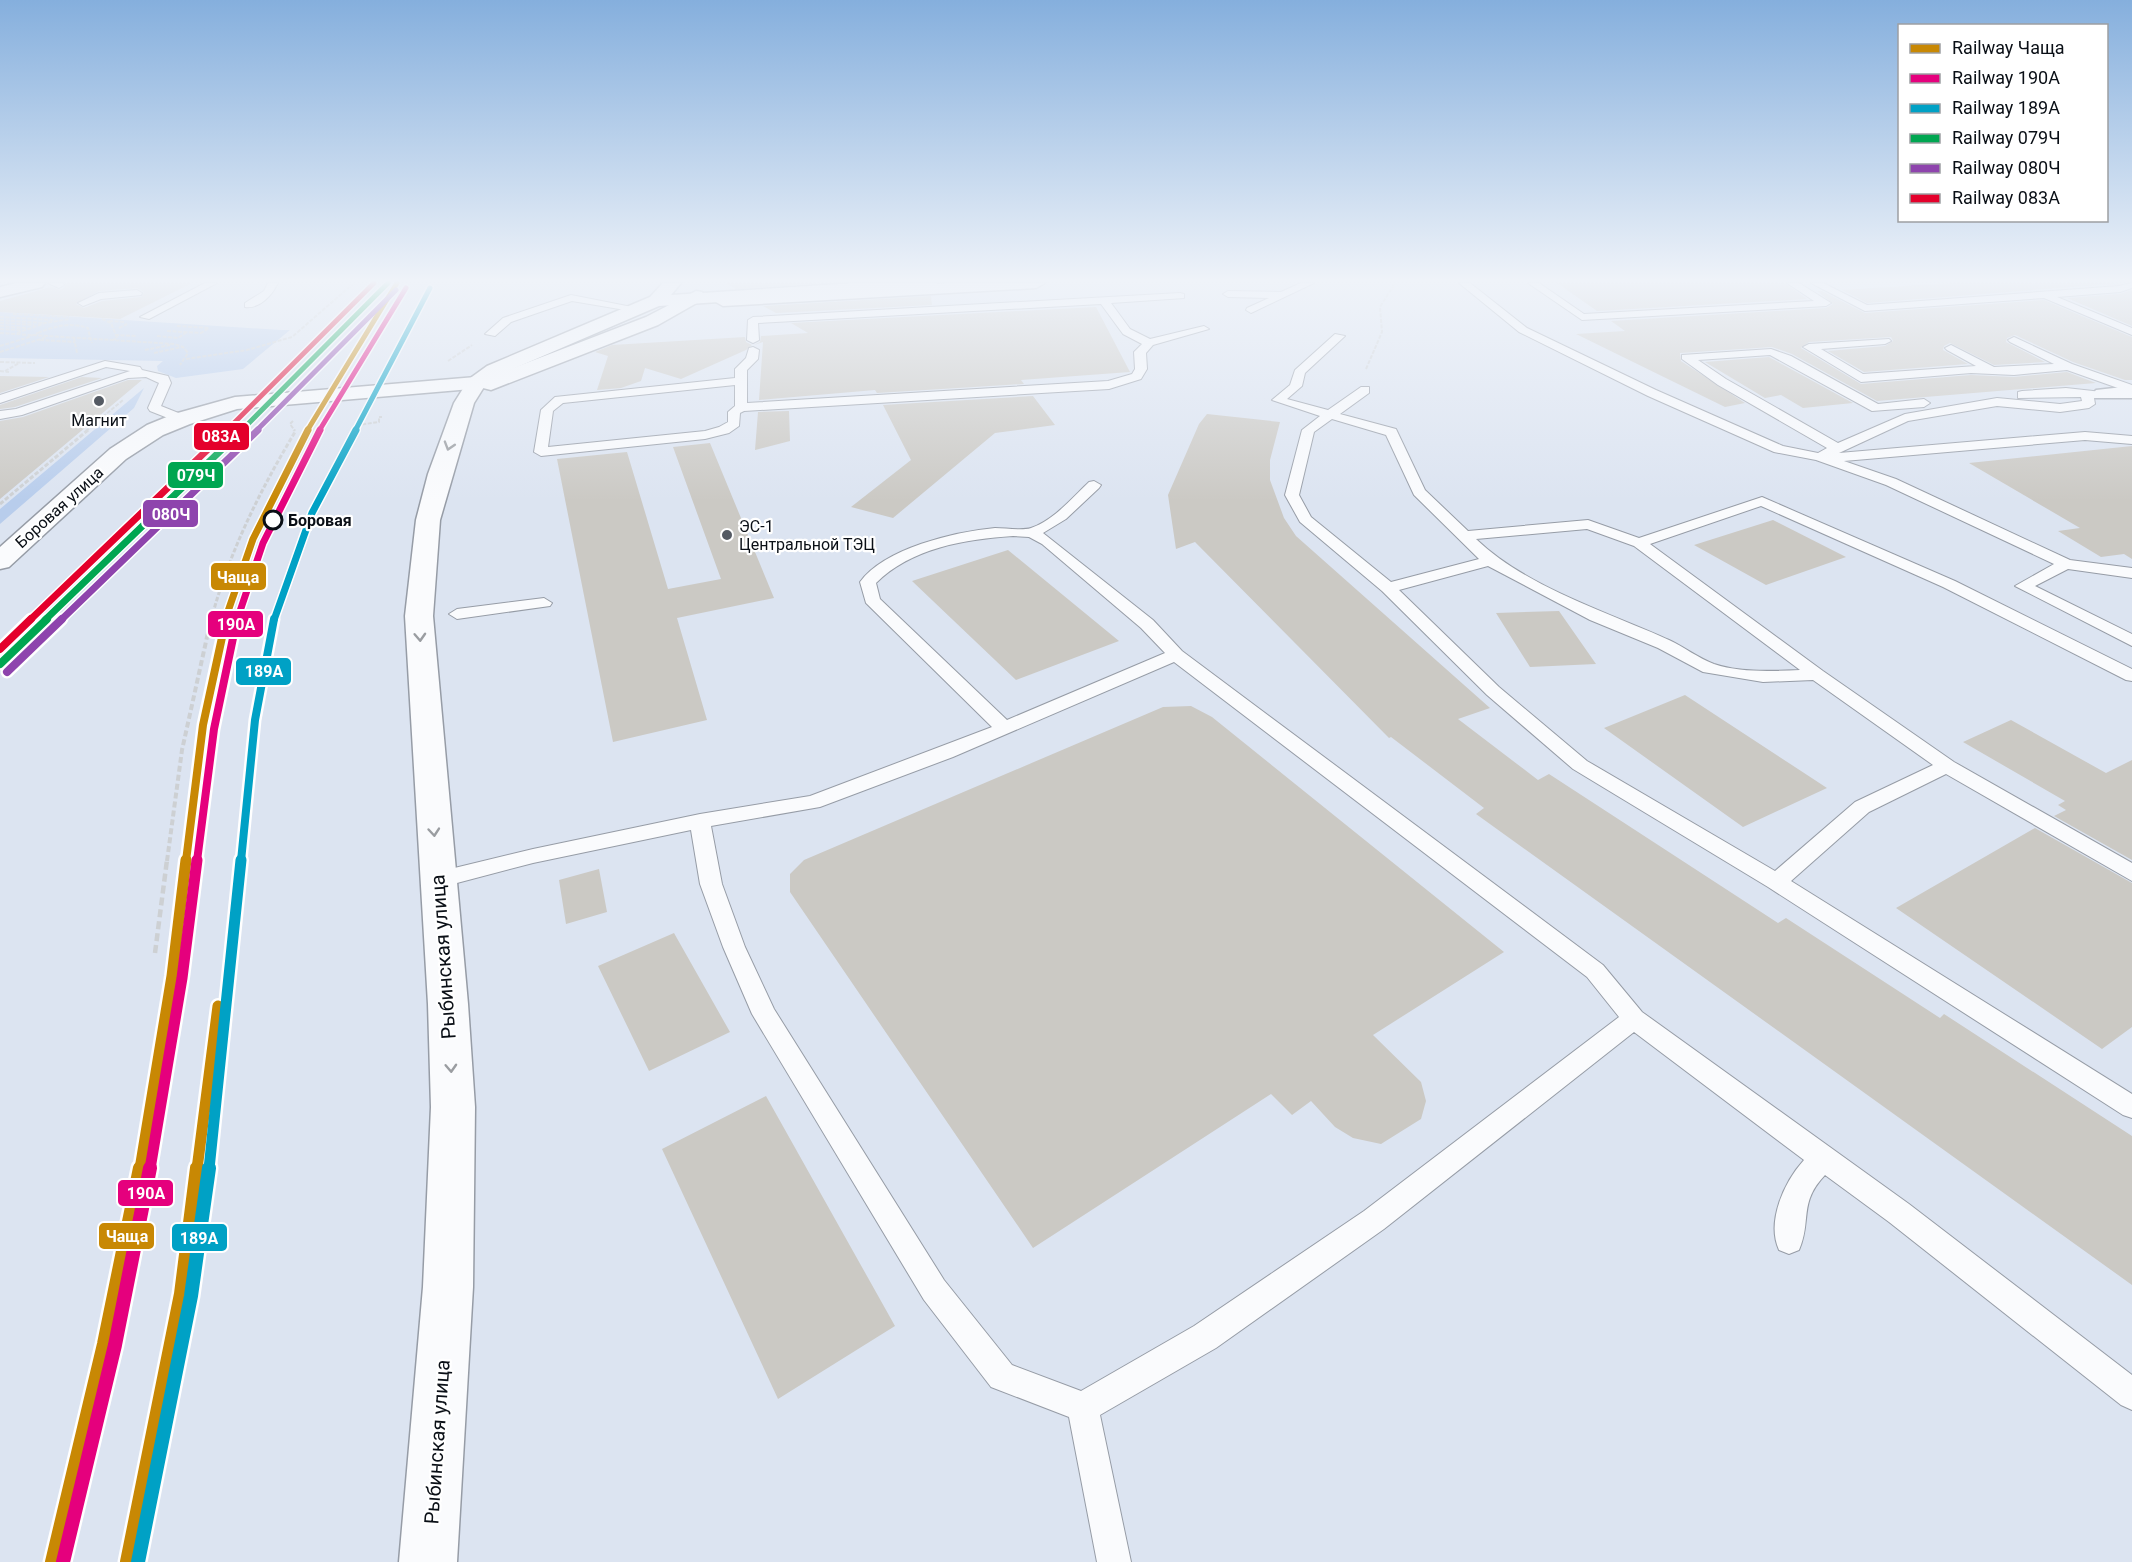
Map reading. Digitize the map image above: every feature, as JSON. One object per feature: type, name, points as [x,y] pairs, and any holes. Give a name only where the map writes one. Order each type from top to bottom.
[{"type":"main road","points":[[346,393],[488,381],[540,356]]},
{"type":"main road","points":[[346,393],[488,381],[557,356]]},
{"type":"main road","name":"Рыбинская улица","points":[[428,1562],[448,1287],[453,1107],[448,1004],[419,616],[422,555],[428,520],[458,416],[488,381]]},
{"type":"main road","points":[[2095,395],[2132,390]]},
{"type":"main road","name":"Боровая улица","points":[[0,561],[118,454],[179,415],[346,393]]},
{"type":"lane","points":[[741,407],[741,369],[752,359],[752,356]]},
{"type":"lane","points":[[741,381],[559,400],[547,410],[541,452],[705,435],[724,430],[734,423],[734,412],[741,407],[1109,385],[1137,376],[1141,369],[1140,356]]},
{"type":"lane","points":[[1317,356],[1299,372],[1296,386],[1278,399],[1391,432],[1419,492],[1490,561],[1596,617],[1664,644],[1709,668],[1763,677],[1817,675]]},
{"type":"lane","points":[[1571,356],[1779,449],[1819,457],[1891,482],[2066,564],[2132,573]]},
{"type":"lane","points":[[1705,356],[1686,357],[1722,382],[1838,449]]},
{"type":"lane","points":[[1778,356],[1876,408],[2013,395],[2066,392],[2095,395],[2089,404],[2078,407],[2060,408],[1997,402]]},
{"type":"lane","points":[[1824,356],[1861,378],[2068,366]]},
{"type":"lane","points":[[1965,356],[1991,370]]},
{"type":"lane","points":[[2047,356],[2132,390]]},
{"type":"lane","points":[[0,399],[105,364],[136,369],[137,373]]},
{"type":"lane","points":[[0,415],[18,412],[137,373],[164,379],[165,383],[154,408],[179,415]]},
{"type":"lane","points":[[1365,390],[1308,430],[1292,495],[1305,519],[1389,588],[1493,691],[1580,765],[1776,882],[2132,1107]]},
{"type":"lane","points":[[1819,457],[1905,418],[1997,402],[2013,395]]},
{"type":"lane","points":[[1819,457],[1861,457],[2085,436],[2132,440]]},
{"type":"lane","points":[[1033,534],[1061,516],[1094,485]]},
{"type":"lane","points":[[1639,543],[1762,501],[1949,584],[2132,676]]},
{"type":"lane","points":[[1465,536],[1588,524],[1639,543],[1817,675],[1947,766],[2132,873]]},
{"type":"lane","points":[[1004,728],[872,600],[868,582],[877,569],[894,560],[963,537],[1004,532],[1033,534],[1047,542],[1147,624],[1176,655],[1594,971],[1634,1019],[1823,1159],[1899,1212],[2132,1394]]},
{"type":"lane","points":[[1389,588],[1490,561]]},
{"type":"lane","points":[[2066,564],[2023,586],[2132,641]]},
{"type":"lane","points":[[457,614],[544,603]]},
{"type":"lane","points":[[438,880],[533,856],[700,821],[813,802],[1004,728],[1176,655]]},
{"type":"lane","points":[[1776,882],[1862,807],[1947,766]]},
{"type":"lane","points":[[700,821],[711,884],[734,947],[764,1014],[934,1290],[1002,1376],[1083,1407]]},
{"type":"lane","points":[[1083,1407],[1205,1337],[1365,1226],[1634,1019]]},
{"type":"lane","points":[[1789,1241],[1793,1201],[1802,1180],[1823,1159]]},
{"type":"lane","points":[[1083,1407],[1114,1562]]},
{"type":"path","points":[[185,359],[204,356]]},
{"type":"path","points":[[447,361],[455,356]]},
{"type":"path","points":[[1365,390],[1366,365],[1370,356]]},
{"type":"path","points":[[4,371],[20,363]]},
{"type":"path","points":[[0,504],[145,381],[158,376]]},
{"type":"path","points":[[290,578],[317,506],[358,425],[379,422],[379,417]]},
{"type":"path","points":[[155,953],[186,731],[207,631],[224,578],[249,515],[295,432],[291,424]]},
{"type":"shaded area","points":[[0,356],[259,356],[243,369],[176,378],[158,371],[157,366],[163,361],[0,358]]},
{"type":"shaded area","points":[[144,388],[134,408],[0,524],[0,509]]},
{"type":"building","points":[[608,356],[733,356],[681,379],[645,368],[641,381],[621,388],[597,390]]},
{"type":"building","points":[[762,356],[1122,356],[1130,372],[1021,380],[1024,384],[877,393],[875,390],[759,400]]},
{"type":"building","points":[[1621,356],[1680,356],[1681,361],[1745,403],[1725,407]]},
{"type":"building","points":[[1795,356],[1814,356],[1861,384],[1971,375],[2014,377],[2067,372],[2096,383],[1877,401]]},
{"type":"building","points":[[1836,356],[1954,356],[1968,364],[1864,372]]},
{"type":"building","points":[[1976,356],[2033,356],[2045,362],[1994,365]]},
{"type":"building","points":[[2060,356],[2132,356],[2132,380],[2125,380]]},
{"type":"building","points":[[1769,357],[1853,403],[1803,408],[1781,395],[1765,398],[1705,362]]},
{"type":"building","points":[[0,376],[49,377],[0,393]]},
{"type":"building","points":[[82,377],[102,378],[15,407],[0,409],[0,405]]},
{"type":"building","points":[[128,380],[142,380],[0,499],[0,421],[23,417]]},
{"type":"building","points":[[1033,396],[1055,425],[995,433],[893,518],[851,507],[911,460],[883,405]]},
{"type":"building","points":[[789,411],[790,441],[755,450],[758,412]]},
{"type":"building","points":[[1207,414],[1280,422],[1270,460],[1270,480],[1284,518],[1296,536],[1490,708],[1458,719],[1538,780],[1549,774],[1778,923],[1786,918],[1940,1018],[1944,1014],[2132,1136],[2132,1285],[1476,814],[1484,808],[1391,737],[1389,738],[1195,542],[1176,549],[1168,495],[1199,424]]},
{"type":"building","points":[[710,443],[774,598],[677,618],[707,720],[613,742],[557,459],[627,452],[668,589],[721,579],[673,447]]},
{"type":"building","points":[[2132,446],[2132,559],[2124,554],[2101,557],[2058,531],[2080,528],[1969,463]]},
{"type":"building","points":[[1773,520],[1846,557],[1766,585],[1694,545]]},
{"type":"building","points":[[1008,550],[1119,641],[1016,680],[912,581]]},
{"type":"building","points":[[1559,611],[1596,664],[1530,667],[1496,613]]},
{"type":"building","points":[[1685,695],[1827,788],[1743,827],[1604,728]]},
{"type":"building","points":[[1191,706],[1212,717],[1504,952],[1373,1035],[1421,1082],[1426,1101],[1421,1119],[1381,1144],[1353,1138],[1335,1127],[1311,1101],[1292,1115],[1271,1094],[1033,1248],[790,892],[790,874],[804,860],[1163,707]]},
{"type":"building","points":[[2011,720],[2106,773],[2132,760],[2132,860],[2054,816],[2066,810],[2058,805],[2065,801],[1963,742]]},
{"type":"building","points":[[2035,828],[2132,883],[2132,1027],[2102,1049],[1896,908]]},
{"type":"building","points":[[599,869],[607,912],[566,924],[559,880]]},
{"type":"building","points":[[674,933],[730,1032],[649,1071],[598,966]]},
{"type":"building","points":[[766,1096],[895,1326],[778,1399],[662,1149]]},
{"type":"rail line","name":"083А","points":[[0,649],[304,356]]},
{"type":"rail line","name":"079Ч","points":[[0,664],[317,356]]},
{"type":"rail line","name":"080Ч","points":[[7,672],[332,356]]},
{"type":"rail line","name":"Чаща","points":[[52,1562],[88,1417],[120,1271],[148,1124],[179,926],[203,725],[224,626],[238,578],[270,501],[289,463],[353,356]]},
{"type":"rail line","name":"190А","points":[[63,1562],[99,1417],[145,1199],[182,978],[214,729],[234,630],[248,582],[280,505],[319,431],[365,356]]},
{"type":"rail line","name":"189А","points":[[138,1562],[191,1296],[205,1200],[222,1061],[255,720],[272,625],[296,552],[312,513],[394,356]]},
{"type":"rail line","name":"Чаща","points":[[127,1562],[181,1294],[218,1006]]},
{"type":"place","name":"Магнит","points":[[99,401]]},
{"type":"place","name":"Боровая","points":[[273,520]]},
{"type":"place","name":"ЭС-1 Центральной ТЭЦ","points":[[727,535]]}]
